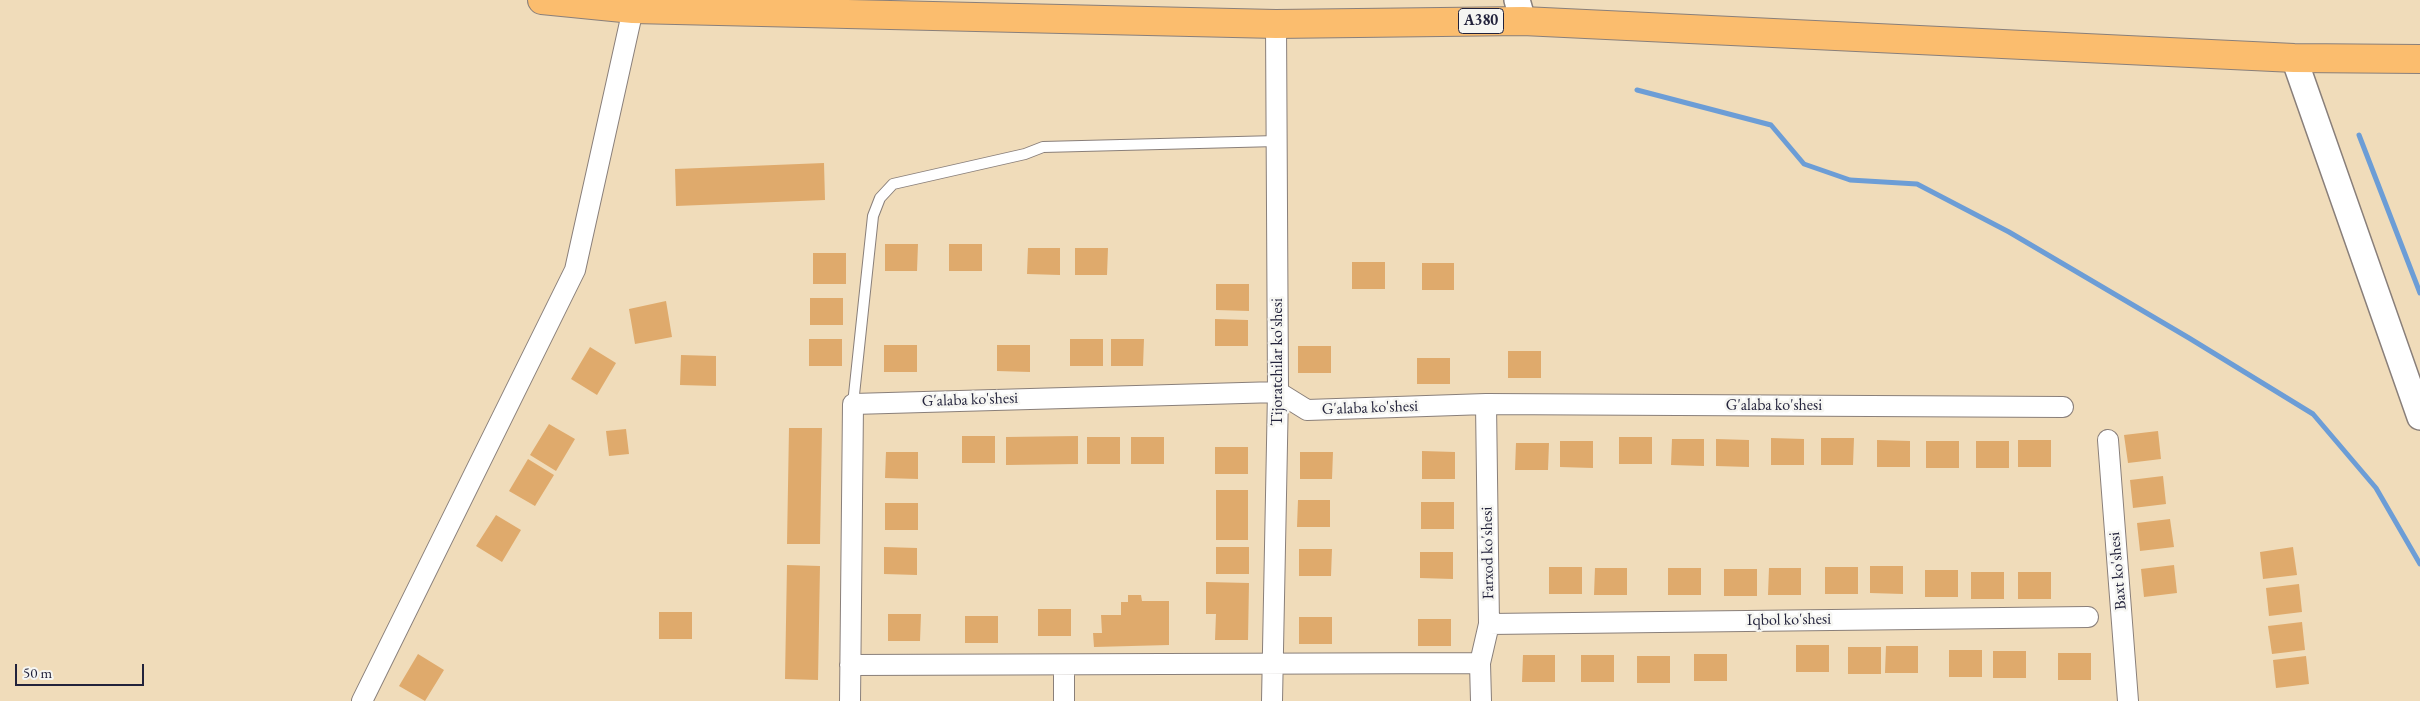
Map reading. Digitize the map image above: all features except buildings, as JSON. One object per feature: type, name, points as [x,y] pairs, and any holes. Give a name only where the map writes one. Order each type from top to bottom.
[{"type":"highway","name":"A380","points":[[542,0],[634,9],[1276,24],[1520,10],[2294,58],[2420,59]]},
{"type":"street","points":[[362,701],[575,270],[634,9]]},
{"type":"street","name":"Tijoratchilar ko'shesi","points":[[1272,701],[1278,392],[1276,24]]},
{"type":"street","points":[[2294,58],[2420,417]]},
{"type":"street","name":"G'alaba ko'shesi","points":[[853,404],[1278,392],[1308,410],[1486,404],[2063,407]]},
{"type":"street","points":[[850,701],[853,404]]},
{"type":"street","name":"Farxod ko'shesi","points":[[1481,701],[1480,664],[1489,624],[1486,404]]},
{"type":"street","name":"Baxt ko'shesi","points":[[2108,440],[2128,701]]},
{"type":"street","name":"Iqbol ko'shesi","points":[[1489,624],[2088,617]]},
{"type":"street","points":[[850,665],[1480,664]]},
{"type":"street","points":[[1064,665],[1064,701]]},
{"type":"lane","points":[[853,404],[873,216],[880,198],[893,184],[1026,154],[1042,147],[1277,141]]},
{"type":"waterway","points":[[1637,90],[1771,125],[1804,164],[1850,180],[1917,184],[2009,232],[2189,338],[2313,414],[2376,488],[2420,564]]},
{"type":"waterway","points":[[2359,135],[2420,293]]}]
